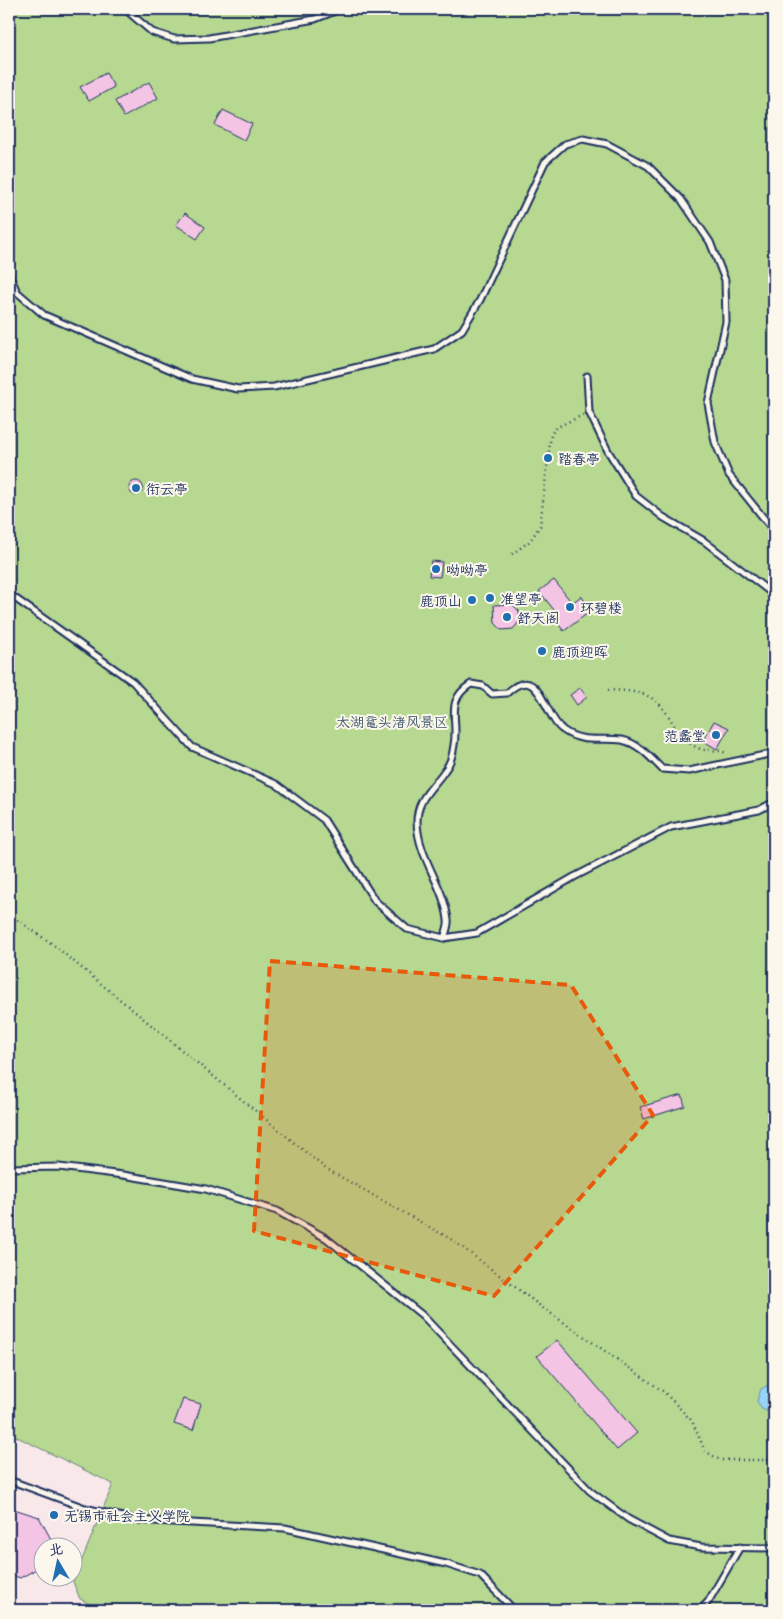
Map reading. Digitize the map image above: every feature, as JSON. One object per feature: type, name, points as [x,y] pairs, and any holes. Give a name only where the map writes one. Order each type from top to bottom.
[{"type":"lane","points":[[125,9],[152,32],[174,39],[208,38],[315,19],[340,9]]},
{"type":"lane","points":[[763,9],[774,16]]},
{"type":"lane","points":[[9,274],[17,292],[44,315],[192,379],[238,389],[274,387],[434,349],[462,330],[480,300],[545,162],[565,144],[583,139],[607,144],[648,166],[681,198],[710,242],[724,280],[726,322],[708,404],[714,442],[729,475],[774,531]]},
{"type":"lane","points":[[587,376],[589,412],[608,451],[636,496],[663,517],[704,541],[774,595]]},
{"type":"lane","points":[[9,594],[133,682],[192,747],[276,784],[324,820],[375,901],[408,929],[444,938],[477,933],[574,877],[671,826],[759,810],[774,802]]},
{"type":"lane","points":[[444,938],[449,921],[443,900],[421,851],[417,821],[425,794],[446,770],[454,744],[454,702],[460,691],[471,684],[483,686],[492,694],[507,694],[515,685],[527,683],[532,685],[536,687],[556,726],[573,737],[592,741],[623,740],[644,751],[662,769],[690,771],[774,753]]},
{"type":"lane","points":[[9,1168],[59,1167],[123,1175],[206,1190],[277,1211],[326,1238],[422,1315],[590,1491],[628,1519],[669,1541],[701,1547],[774,1548]]},
{"type":"lane","points":[[9,1480],[85,1508],[135,1520],[285,1528],[446,1564],[480,1575],[514,1610]]},
{"type":"lane","points":[[700,1610],[708,1602],[740,1547]]},
{"type":"path","points":[[512,554],[530,540],[540,526],[551,434],[557,427],[589,412]]},
{"type":"path","points":[[608,690],[636,691],[659,703],[678,733],[701,750],[724,752],[736,761]]},
{"type":"path","points":[[9,914],[55,946],[325,1168],[454,1241],[543,1308],[664,1392],[692,1421],[704,1451],[720,1460],[774,1460]]},
{"type":"highlighted area","points":[[270,961],[571,985],[653,1115],[494,1296],[254,1231]]},
{"type":"shaded area","name":"无锡市社会主义学院","points":[[9,1433],[113,1484],[82,1560],[82,1536],[32,1536],[32,1586],[75,1586],[80,1599],[102,1610],[9,1610]]},
{"type":"green space","name":"太湖鼋头渚风景区","points":[[9,9],[774,9],[774,1610],[102,1610],[80,1599],[75,1586],[82,1586],[82,1560],[113,1484],[9,1433]]},
{"type":"water","points":[[774,1382],[774,1414],[762,1409],[757,1401],[761,1389]]},
{"type":"building","points":[[106,73],[114,87],[89,101],[80,87]]},
{"type":"building","points":[[149,82],[158,98],[124,117],[115,101]]},
{"type":"building","points":[[223,110],[252,124],[244,140],[215,125]]},
{"type":"building","points":[[185,213],[205,227],[197,239],[176,225]]},
{"type":"building","name":"衔云亭","points":[[136,481],[141,483],[143,488],[141,493],[136,495],[131,493],[129,488],[131,483]]},
{"type":"building","name":"呦呦亭","points":[[431,561],[442,562],[440,577],[429,576]]},
{"type":"building","name":"环碧楼","points":[[554,580],[572,603],[581,596],[592,610],[564,631],[554,619],[558,615],[539,591]]},
{"type":"building","name":"舒天阁","points":[[512,604],[519,611],[520,621],[513,629],[502,630],[495,623],[494,605]]},
{"type":"building","points":[[580,688],[587,697],[577,705],[570,695]]},
{"type":"building","name":"范蠡堂","points":[[714,721],[729,728],[717,749],[703,741]]},
{"type":"building","points":[[682,1095],[685,1106],[644,1119],[640,1107]]},
{"type":"building","points":[[557,1340],[637,1433],[617,1450],[537,1356]]},
{"type":"building","points":[[183,1399],[201,1404],[193,1430],[174,1424]]},
{"type":"building","points":[[14,1509],[39,1517],[49,1536],[32,1536],[32,1571],[20,1578],[9,1574],[9,1512]]},
{"type":"place","name":"踏春亭","points":[[548,458]]},
{"type":"place","name":"衔云亭","points":[[136,488]]},
{"type":"place","name":"呦呦亭","points":[[436,569]]},
{"type":"place","name":"准望亭","points":[[490,598]]},
{"type":"place","name":"鹿顶山","points":[[472,600]]},
{"type":"place","name":"环碧楼","points":[[570,607]]},
{"type":"place","name":"舒天阁","points":[[507,617]]},
{"type":"place","name":"鹿顶迎晖","points":[[542,651]]},
{"type":"place","name":"范蠡堂","points":[[716,735]]},
{"type":"place","name":"无锡市社会主义学院","points":[[54,1515]]}]
